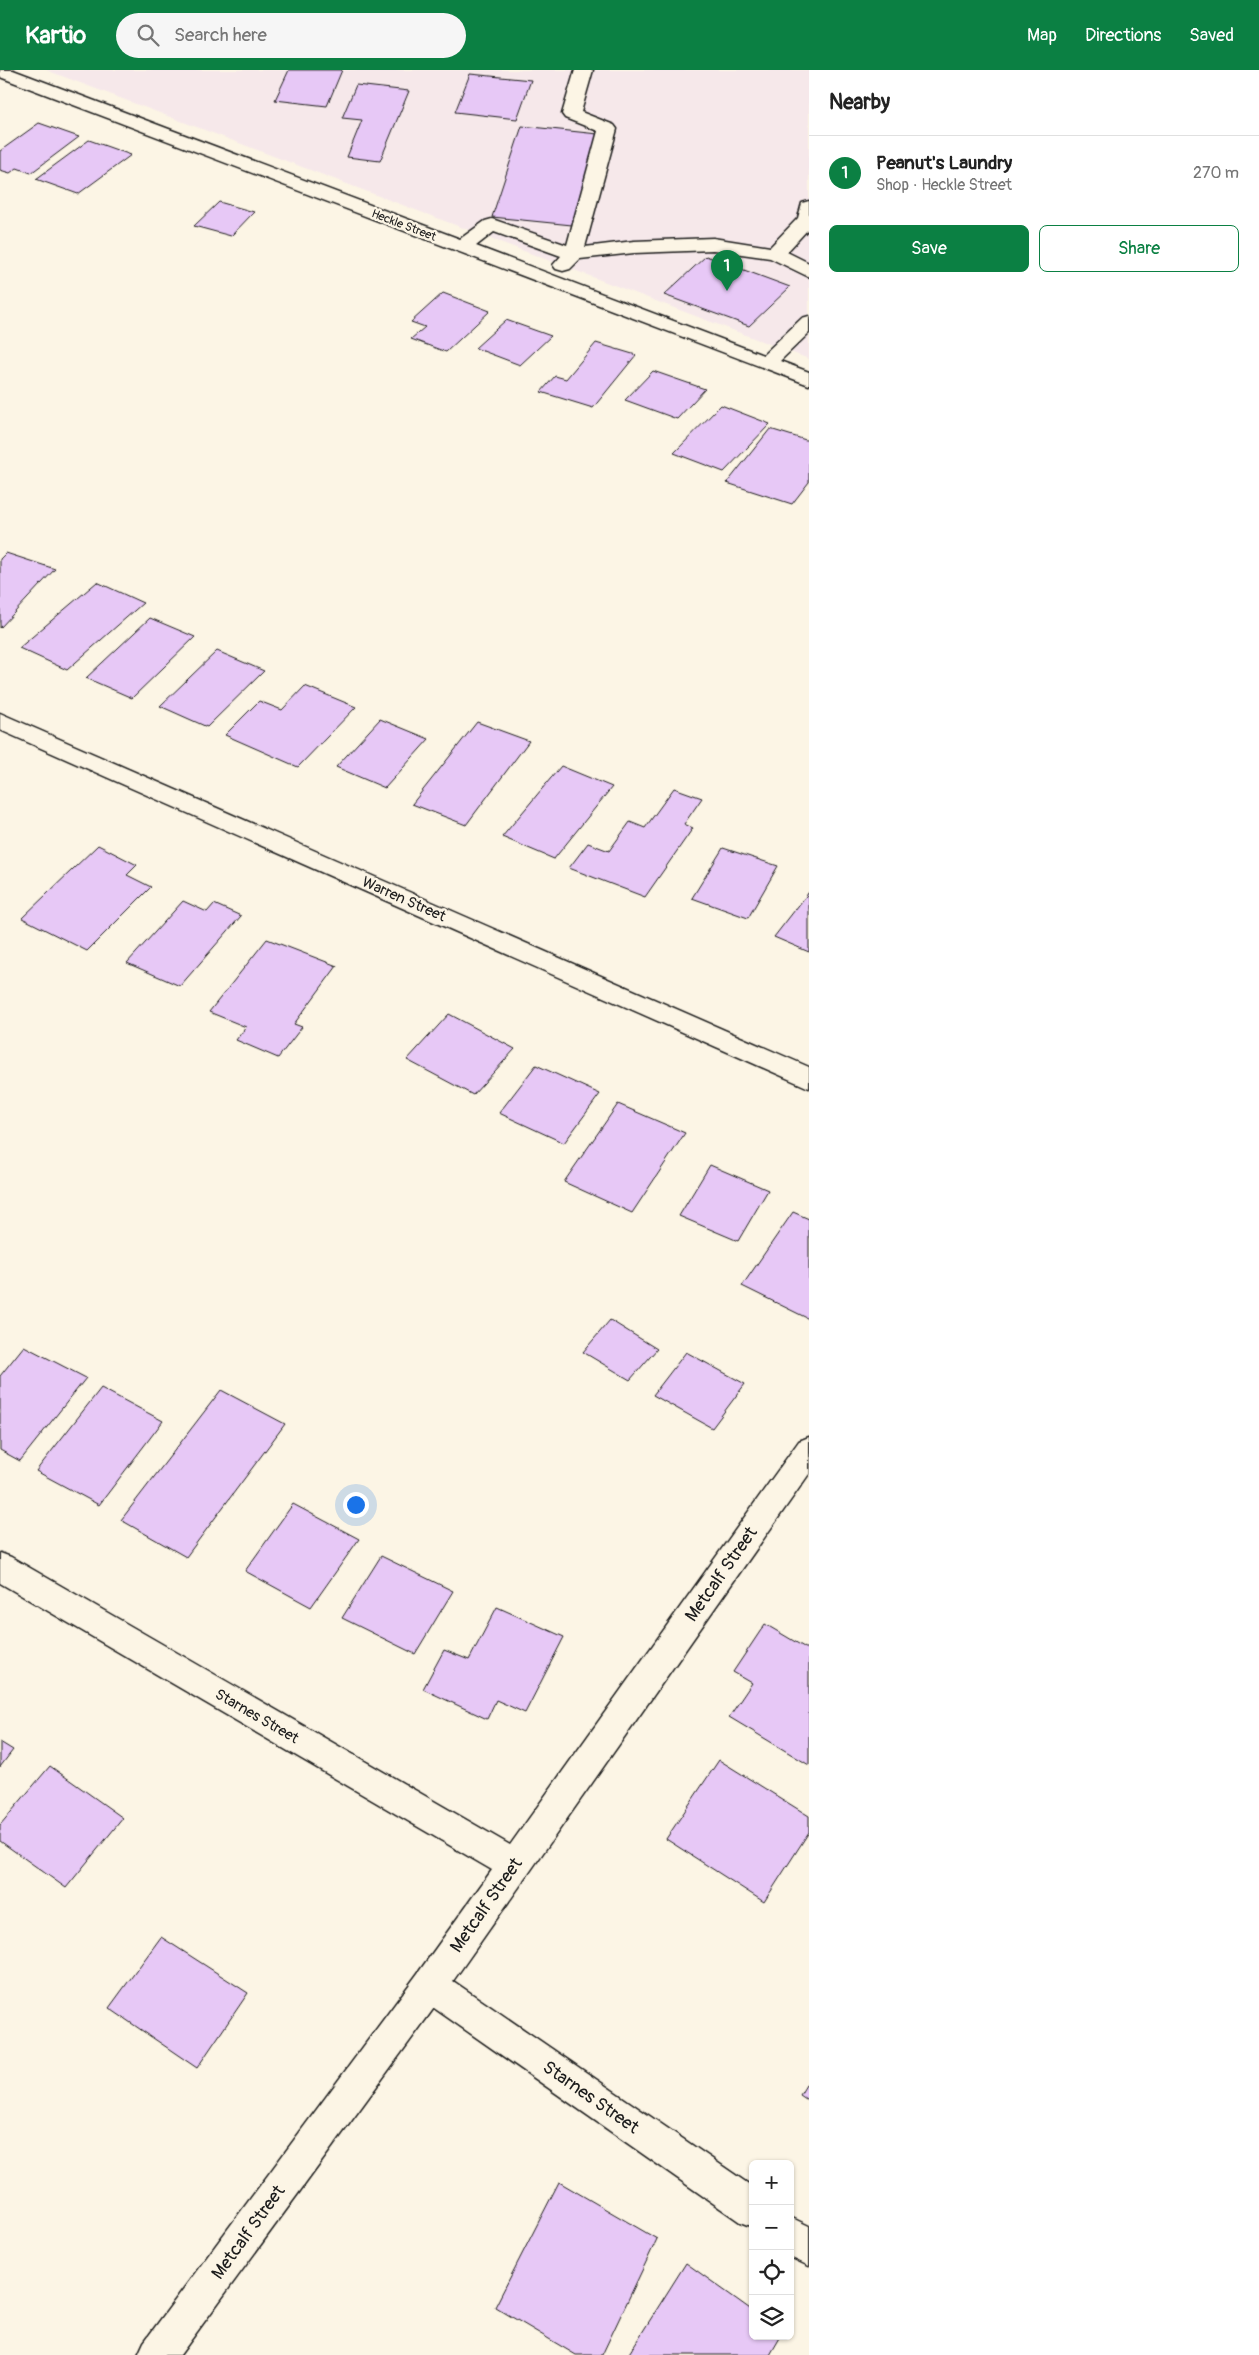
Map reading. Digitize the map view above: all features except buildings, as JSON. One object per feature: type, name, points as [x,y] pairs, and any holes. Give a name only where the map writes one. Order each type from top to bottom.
[{"type":"street","points":[[548,280],[574,254],[608,129],[571,114],[584,70]]},
{"type":"street","name":"Heckle Street","points":[[0,71],[809,379]]},
{"type":"street","points":[[775,253],[808,215]]},
{"type":"street","points":[[462,247],[492,225],[574,254],[634,247],[713,244],[775,253],[809,271]]},
{"type":"street","points":[[766,363],[809,322]]},
{"type":"street","name":"Warren Street","points":[[0,721],[809,1078]]},
{"type":"street","name":"Metcalf Street","points":[[157,2355],[430,1985],[809,1450]]},
{"type":"street","name":"Starnes Street","points":[[0,1567],[514,1865]]},
{"type":"street","name":"Starnes Street","points":[[430,1985],[749,2205]]},
{"type":"street","points":[[794,2237],[809,2248]]},
{"type":"shaded area","points":[[46,70],[809,70],[809,359]]},
{"type":"place","name":"Peanut's Laundry","points":[[727,291]]}]
